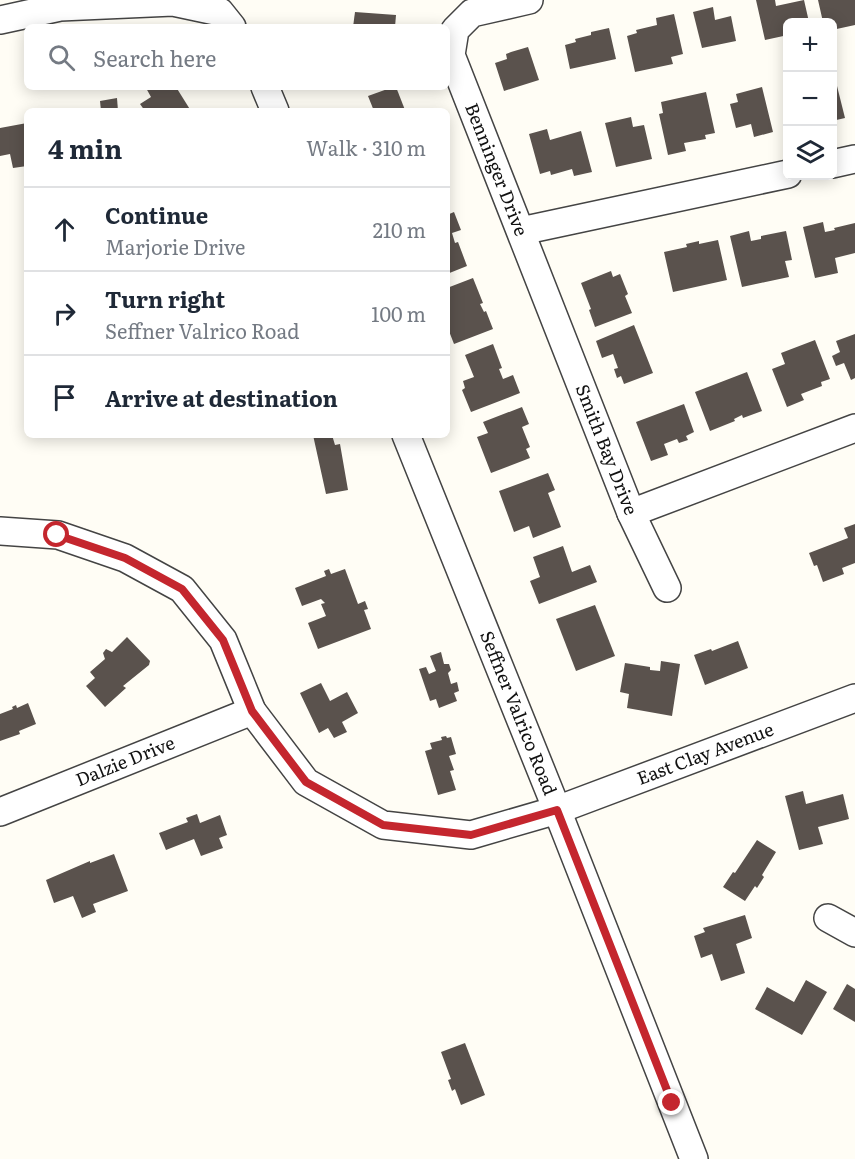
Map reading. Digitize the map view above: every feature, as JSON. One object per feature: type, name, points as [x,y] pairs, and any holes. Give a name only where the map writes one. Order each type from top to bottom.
[{"type":"street","name":"Benninger Drive","points":[[529,0],[472,13],[455,30],[451,55],[521,231],[783,175]]},
{"type":"street","points":[[0,20],[60,7],[173,2],[226,20]]},
{"type":"street","points":[[267,90],[274,108]]},
{"type":"street","points":[[837,163],[855,159]]},
{"type":"street","name":"Smith Bay Drive","points":[[521,231],[631,513],[855,428]]},
{"type":"street","name":"Seffner Valrico Road","points":[[407,438],[694,1159]]},
{"type":"street","points":[[631,513],[667,588]]},
{"type":"street","name":"East Clay Avenue","points":[[0,531],[57,535],[125,558],[182,589],[223,640],[252,711],[306,782],[383,825],[471,835],[557,810],[855,698]]},
{"type":"street","name":"Dalzie Drive","points":[[0,812],[252,711]]},
{"type":"street","points":[[828,918],[855,933]]},
{"type":"building","points":[[756,0],[775,0],[776,6],[804,0],[808,18],[783,18],[783,36],[765,40]]},
{"type":"building","points":[[818,0],[855,0],[855,25],[837,29],[837,18],[822,18]]},
{"type":"building","points":[[713,7],[715,20],[731,16],[736,41],[702,48],[693,12]]},
{"type":"building","points":[[355,12],[396,15],[395,24],[353,24]]},
{"type":"building","points":[[674,14],[683,54],[671,57],[673,64],[635,72],[627,36],[637,33],[636,30],[657,25],[656,18]]},
{"type":"building","points":[[609,28],[616,59],[570,69],[565,45],[576,42],[575,39],[591,35],[591,32]]},
{"type":"building","points":[[528,47],[539,80],[504,91],[495,63],[507,59],[506,54]]},
{"type":"building","points":[[837,86],[845,118],[837,120]]},
{"type":"building","points":[[762,87],[773,132],[754,137],[751,124],[736,128],[730,104],[738,102],[736,94]]},
{"type":"building","points":[[147,90],[178,90],[189,108],[143,108],[140,104],[151,97]]},
{"type":"building","points":[[385,90],[397,90],[404,108],[373,108],[368,96]]},
{"type":"building","points":[[706,92],[715,133],[705,135],[706,139],[684,143],[686,151],[668,155],[659,114],[663,113],[661,102]]},
{"type":"building","points":[[117,98],[118,108],[101,108],[100,101]]},
{"type":"building","points":[[631,117],[633,127],[644,125],[652,159],[616,167],[605,123]]},
{"type":"building","points":[[24,124],[24,166],[13,168],[10,154],[0,156],[0,128]]},
{"type":"building","points":[[547,129],[550,140],[581,131],[592,172],[574,176],[572,169],[551,175],[550,171],[540,174],[529,134]]},
{"type":"building","points":[[454,212],[461,230],[452,233],[467,266],[450,273],[450,214]]},
{"type":"building","points":[[823,222],[825,232],[855,223],[855,253],[835,258],[838,273],[815,278],[803,227]]},
{"type":"building","points":[[749,231],[751,241],[761,239],[761,236],[786,231],[792,260],[785,261],[789,277],[742,287],[730,236]]},
{"type":"building","points":[[718,240],[727,280],[673,292],[664,252],[687,247],[686,244],[699,241],[699,244]]},
{"type":"building","points":[[611,271],[613,277],[620,274],[632,313],[595,327],[581,283]]},
{"type":"building","points":[[473,278],[483,303],[480,304],[484,312],[486,311],[493,329],[454,344],[450,334],[450,287]]},
{"type":"building","points":[[634,325],[653,373],[624,384],[621,376],[617,378],[614,369],[618,368],[613,354],[602,358],[596,341]]},
{"type":"building","points":[[855,334],[855,378],[851,380],[844,363],[836,366],[832,356],[840,352],[836,341]]},
{"type":"building","points":[[815,340],[830,379],[821,382],[822,386],[801,394],[804,400],[787,407],[772,369],[785,364],[781,353]]},
{"type":"building","points":[[493,344],[502,368],[499,369],[503,379],[513,375],[520,393],[471,412],[462,390],[465,388],[463,381],[474,377],[465,355]]},
{"type":"building","points":[[747,372],[762,411],[743,418],[742,415],[734,419],[735,421],[710,431],[695,392]]},
{"type":"building","points":[[684,404],[694,432],[686,436],[688,440],[679,443],[677,439],[664,444],[668,455],[651,461],[636,422]]},
{"type":"building","points":[[522,407],[529,424],[522,427],[530,447],[526,449],[530,458],[491,473],[477,437],[488,433],[483,422]]},
{"type":"building","points":[[314,438],[333,438],[335,445],[340,444],[348,490],[326,494]]},
{"type":"building","points":[[548,473],[555,490],[548,493],[561,527],[533,538],[529,526],[514,532],[499,491]]},
{"type":"building","points":[[855,524],[855,563],[842,568],[844,574],[823,582],[817,565],[814,566],[809,553],[848,538],[844,528]]},
{"type":"building","points":[[563,546],[572,572],[590,565],[597,582],[539,604],[530,581],[540,577],[533,557]]},
{"type":"building","points":[[329,569],[331,574],[345,569],[358,604],[365,601],[368,609],[364,610],[371,629],[318,649],[308,623],[326,616],[321,604],[325,603],[321,599],[302,606],[295,588],[326,576],[324,571]]},
{"type":"building","points":[[595,605],[615,656],[576,671],[556,619]]},
{"type":"building","points":[[127,637],[150,661],[149,665],[123,686],[126,688],[105,707],[86,686],[95,678],[90,672],[105,659],[103,653],[106,649],[112,652]]},
{"type":"building","points":[[738,641],[748,668],[705,685],[694,655]]},
{"type":"building","points":[[441,652],[444,664],[449,664],[451,670],[448,673],[451,684],[457,682],[459,691],[454,693],[457,701],[439,708],[436,699],[430,701],[419,669],[426,667],[429,674],[436,671],[430,656]]},
{"type":"building","points":[[661,661],[680,664],[672,716],[627,708],[629,694],[620,692],[625,663],[660,671]]},
{"type":"building","points":[[321,683],[330,701],[347,692],[358,713],[342,722],[347,732],[334,738],[328,728],[319,733],[300,693]]},
{"type":"building","points":[[28,703],[36,724],[19,731],[20,734],[0,741],[0,714],[13,709],[12,707],[16,705],[17,708]]},
{"type":"building","points":[[441,737],[451,737],[456,754],[449,756],[454,770],[450,771],[456,790],[438,795],[425,751],[432,749],[430,743],[442,740]]},
{"type":"building","points":[[803,791],[806,804],[843,794],[849,819],[818,827],[823,844],[799,850],[785,796]]},
{"type":"building","points":[[197,814],[200,823],[220,815],[227,835],[219,838],[223,848],[201,856],[194,839],[166,850],[159,833],[188,822],[186,818]]},
{"type":"building","points":[[757,840],[776,852],[762,875],[764,877],[745,901],[723,887]]},
{"type":"building","points":[[114,854],[128,891],[93,904],[96,912],[82,918],[73,896],[54,903],[46,880],[90,861],[90,863]]},
{"type":"building","points":[[745,915],[752,938],[736,944],[745,973],[721,981],[712,954],[701,958],[694,936],[705,932],[703,928]]},
{"type":"building","points":[[806,980],[827,992],[802,1035],[755,1009],[767,987],[794,1002]]},
{"type":"building","points":[[847,984],[855,989],[855,1022],[833,1009]]},
{"type":"building","points":[[465,1043],[485,1095],[461,1105],[455,1089],[452,1091],[448,1080],[451,1079],[441,1052]]},
{"type":"route","points":[[57,535],[125,558],[182,589],[223,640],[252,711],[306,782],[383,825],[471,835],[557,810],[672,1103]]}]
